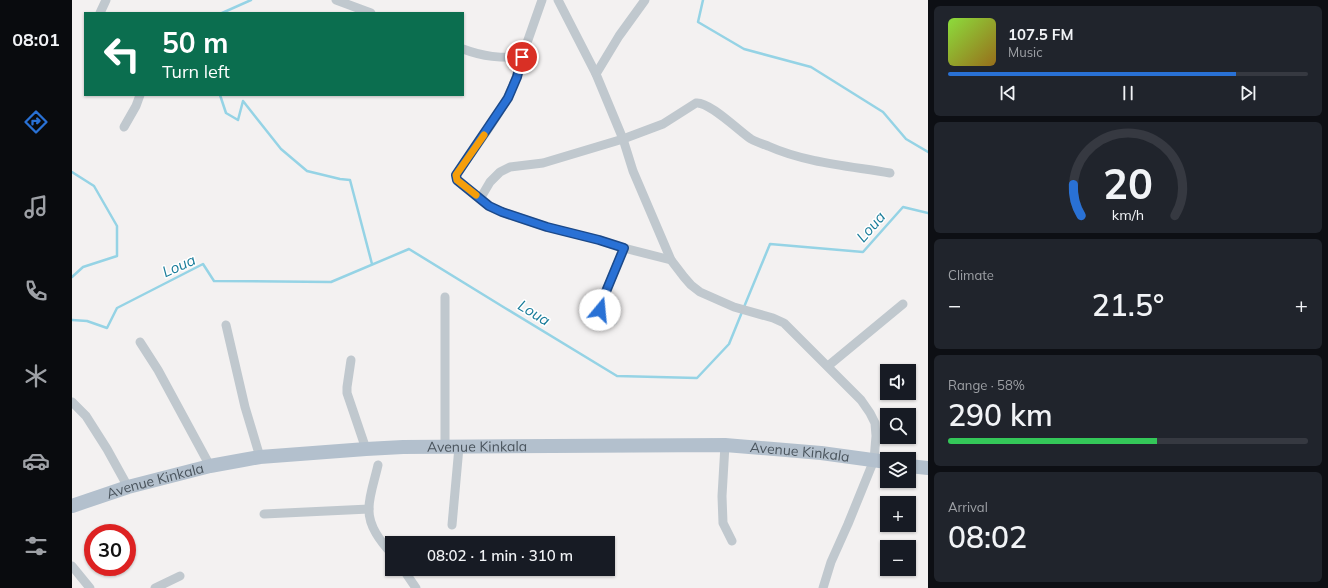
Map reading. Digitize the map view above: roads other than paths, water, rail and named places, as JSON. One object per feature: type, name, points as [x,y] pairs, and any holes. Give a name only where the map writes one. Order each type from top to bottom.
[{"type":"main road","name":"Avenue Kinkala","points":[[72,506],[128,487],[210,466],[260,457],[366,449],[725,444],[821,453],[880,461]]},
{"type":"main road","points":[[916,467],[928,468]]},
{"type":"street","points":[[100,12],[106,0]]},
{"type":"street","points":[[336,0],[368,12]]},
{"type":"street","points":[[542,0],[522,57],[517,77],[508,98],[456,175],[457,180],[489,206],[507,214],[547,227],[671,260]]},
{"type":"street","points":[[558,0],[596,74],[623,139],[633,171],[671,260],[684,277],[700,292],[734,307],[748,310],[784,323],[861,400],[870,412],[875,423],[880,461],[848,524],[831,562],[823,588]]},
{"type":"street","points":[[596,74],[619,36],[645,0]]},
{"type":"street","points":[[464,48],[474,53],[500,58],[522,57]]},
{"type":"street","points":[[124,127],[136,106],[140,96]]},
{"type":"street","points":[[480,199],[490,182],[500,172],[510,167],[543,163],[623,139],[663,124],[699,102],[712,109],[752,139],[780,152],[817,161],[890,173]]},
{"type":"street","points":[[613,321],[599,308],[624,248]]},
{"type":"street","points":[[445,297],[452,447],[452,525]]},
{"type":"street","points":[[828,366],[903,304]]},
{"type":"street","points":[[226,325],[245,407],[260,457]]},
{"type":"street","points":[[140,342],[158,370],[210,466]]},
{"type":"street","points":[[351,360],[347,393],[366,449]]},
{"type":"street","points":[[72,402],[86,416],[108,449],[128,487]]},
{"type":"street","points":[[725,444],[722,496],[723,523],[732,541]]},
{"type":"street","points":[[378,465],[369,508],[370,517],[378,538],[385,546]]},
{"type":"street","points":[[264,514],[369,508]]},
{"type":"street","points":[[72,566],[90,588]]},
{"type":"street","points":[[155,588],[180,576]]},
{"type":"street","points":[[408,576],[416,588]]},
{"type":"waterway","points":[[224,12],[251,0]]},
{"type":"waterway","points":[[703,0],[698,22],[744,49],[811,67],[883,112],[906,139],[928,152]]},
{"type":"waterway","points":[[220,96],[226,113],[238,120],[243,101],[281,149],[307,171],[350,180],[372,264]]},
{"type":"waterway","points":[[72,172],[94,186],[117,226],[117,256],[83,267],[72,277]]},
{"type":"waterway","name":"Loua","points":[[744,307],[770,244],[863,252],[903,207],[928,213]]},
{"type":"waterway","name":"Loua","points":[[72,320],[87,321],[107,328],[117,308],[203,264],[214,281],[331,282],[409,249],[617,376],[697,378],[729,344],[742,312]]}]
